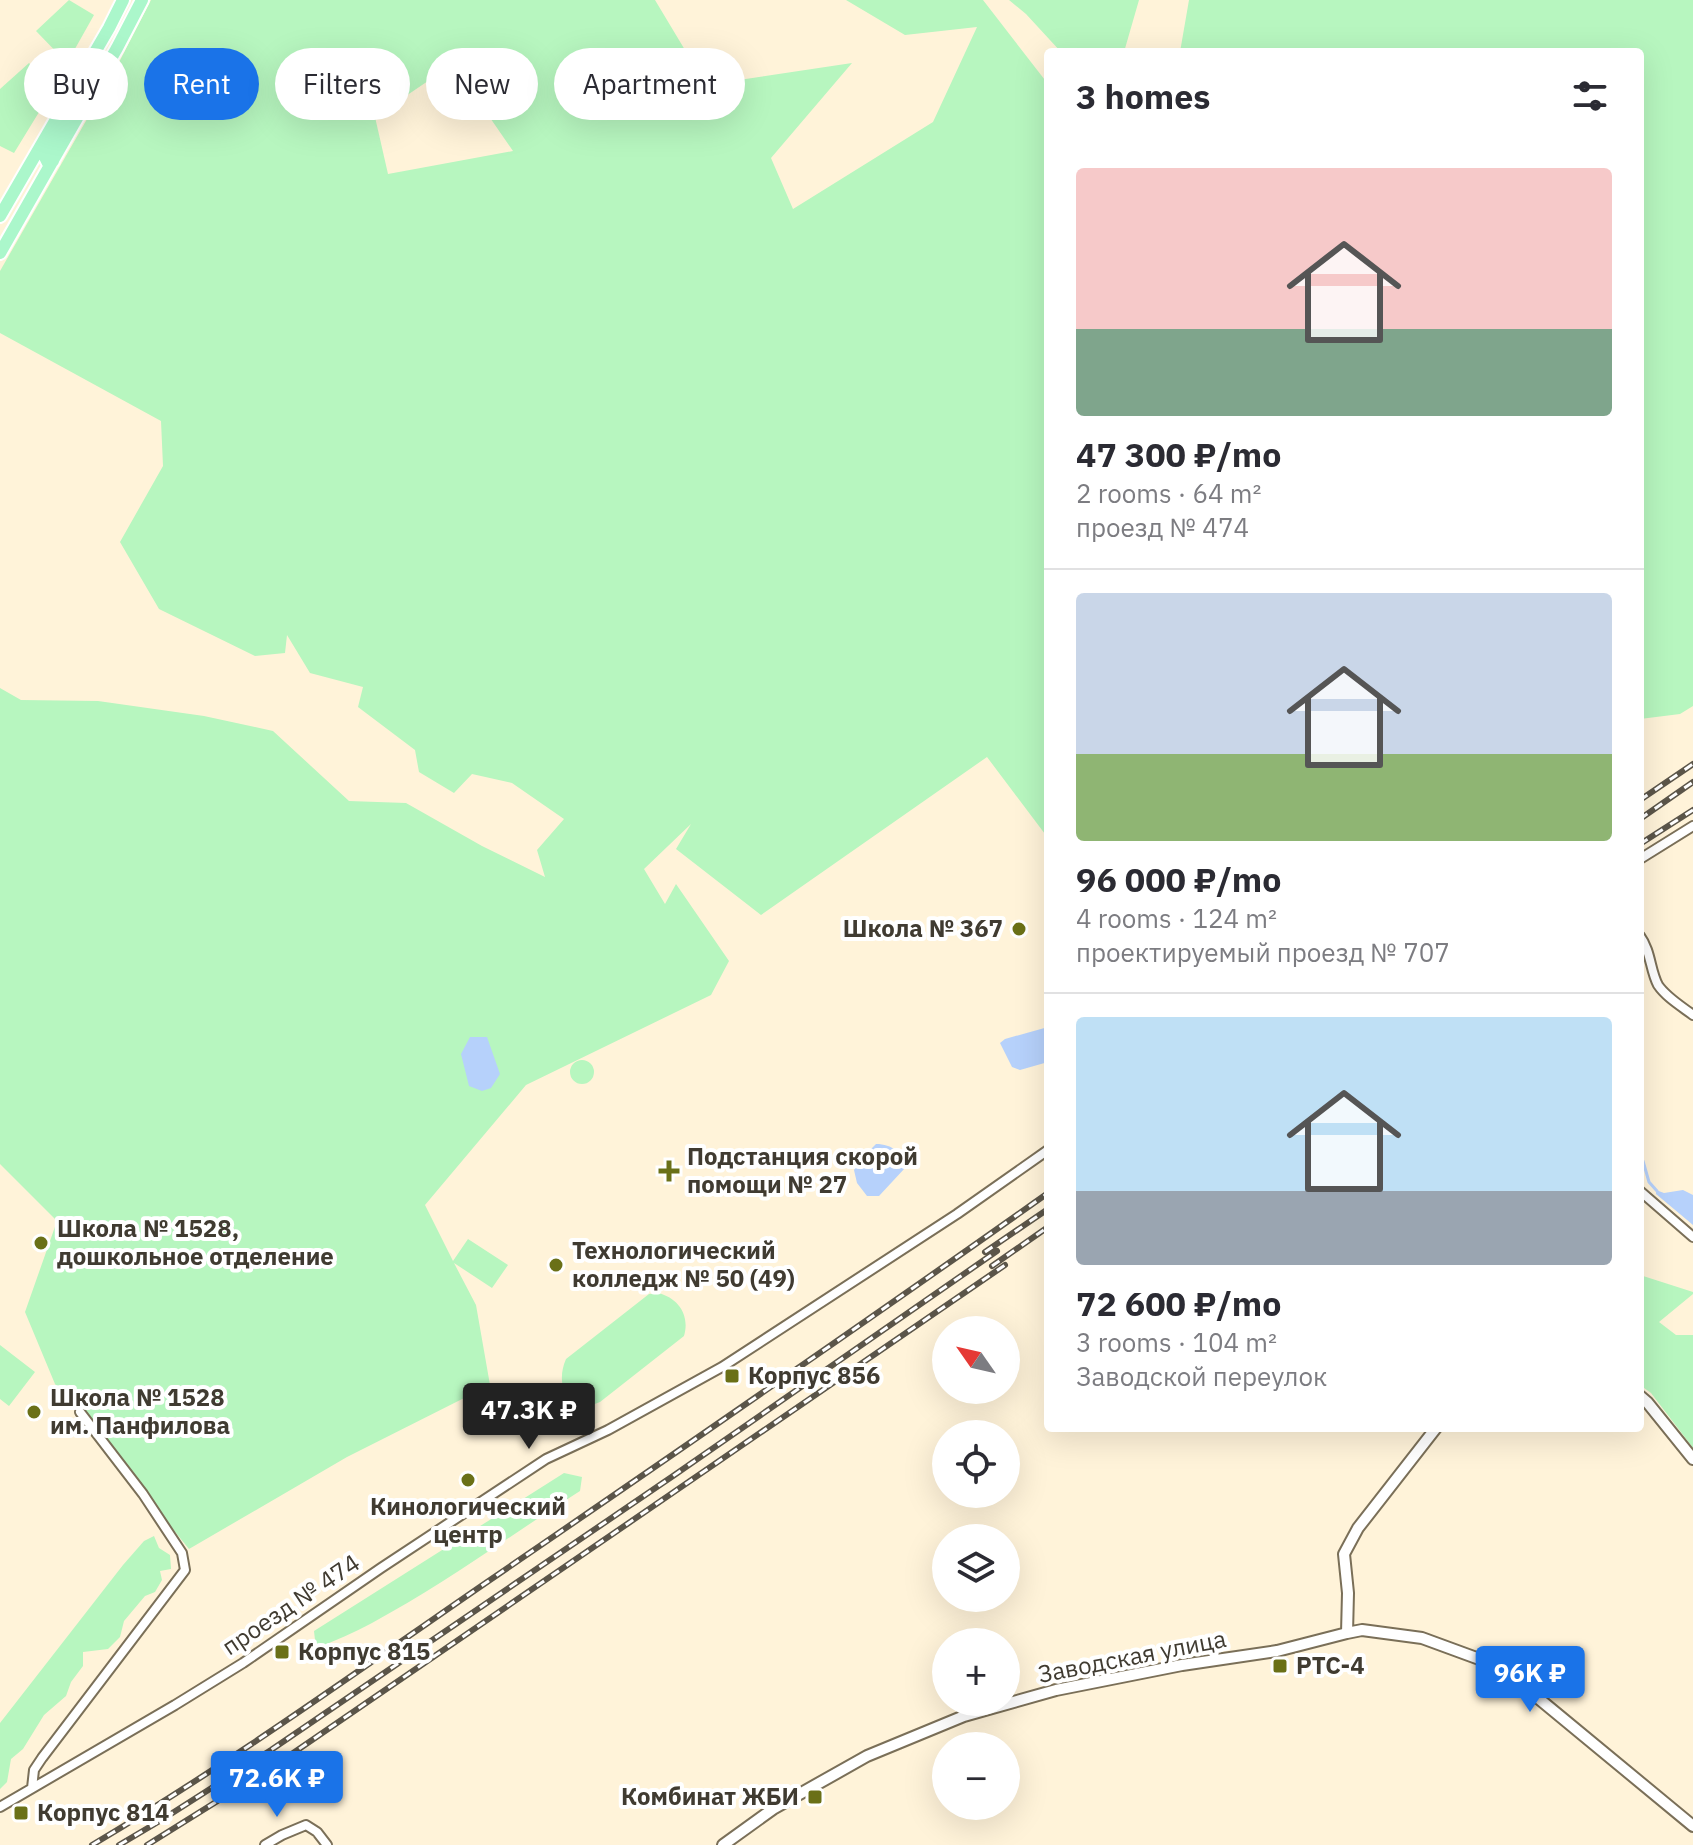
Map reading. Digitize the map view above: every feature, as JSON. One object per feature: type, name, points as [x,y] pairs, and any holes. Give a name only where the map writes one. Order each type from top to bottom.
[{"type":"main road","points":[[97,48],[123,0]]},
{"type":"main road","points":[[0,253],[142,0]]},
{"type":"main road","points":[[0,216],[55,120]]},
{"type":"main road","points":[[53,161],[49,163],[45,159],[66,120]]},
{"type":"street","points":[[1644,857],[1693,826]]},
{"type":"street","points":[[1644,942],[1658,985],[1674,1002],[1693,1015]]},
{"type":"street","name":"проезд № 474","points":[[0,1807],[243,1663],[546,1459],[608,1430],[722,1367],[957,1214],[1044,1153]]},
{"type":"street","points":[[1644,1194],[1693,1237]]},
{"type":"street","points":[[1644,1399],[1692,1456]]},
{"type":"street","points":[[32,1788],[34,1770],[42,1758],[185,1570],[182,1553],[143,1494],[80,1412]]},
{"type":"street","points":[[1347,1633],[1348,1593],[1344,1554],[1348,1544],[1433,1432]]},
{"type":"street","name":"Заводская улица","points":[[723,1845],[773,1809],[867,1756],[964,1716],[1056,1690],[1182,1665],[1277,1651],[1362,1630],[1422,1638],[1482,1660],[1515,1679],[1693,1826]]},
{"type":"street","points":[[265,1845],[306,1825],[317,1832],[327,1845]]},
{"type":"green space","points":[[69,0],[94,15],[75,48],[52,48],[36,31]]},
{"type":"green space","points":[[151,0],[655,0],[684,48],[554,48],[554,120],[745,120],[745,79],[852,63],[771,158],[793,209],[933,122],[977,27],[905,35],[846,0],[983,0],[1044,79],[1044,833],[987,757],[761,915],[676,849],[691,824],[644,869],[665,904],[676,884],[729,961],[711,995],[526,1085],[425,1205],[453,1261],[468,1239],[508,1265],[492,1288],[454,1263],[476,1305],[490,1385],[347,1457],[189,1549],[55,1384],[25,1312],[57,1221],[0,1164],[0,688],[21,700],[98,701],[204,716],[273,731],[349,801],[406,803],[545,877],[537,850],[564,819],[512,783],[472,774],[454,793],[419,772],[415,750],[358,707],[363,687],[310,673],[287,635],[285,653],[255,656],[159,609],[120,542],[163,466],[161,421],[0,333],[0,271],[87,120],[128,120],[126,48]]},
{"type":"green space","points":[[1009,0],[1139,0],[1125,48],[1057,48]]},
{"type":"green space","points":[[1189,0],[1693,0],[1693,706],[1680,714],[1644,718],[1644,48],[1181,48]]},
{"type":"green space","points":[[24,67],[24,120],[34,120],[14,153],[0,146],[0,89]]},
{"type":"green space","points":[[582,1060],[593,1067],[594,1072],[587,1083],[582,1084],[571,1077],[570,1072],[577,1061]]},
{"type":"green space","points":[[1644,1276],[1693,1292],[1659,1322],[1676,1335],[1693,1335],[1693,1448],[1644,1388]]},
{"type":"green space","points":[[658,1293],[672,1299],[681,1309],[685,1322],[684,1336],[600,1402],[580,1405],[572,1401],[563,1388],[566,1359],[649,1294]]},
{"type":"green space","points":[[0,1345],[35,1372],[9,1406],[0,1399]]},
{"type":"green space","points":[[564,1473],[582,1477],[580,1491],[399,1608],[316,1649],[314,1631]]},
{"type":"green space","points":[[154,1536],[159,1548],[170,1555],[171,1569],[160,1571],[162,1580],[155,1592],[145,1596],[124,1621],[120,1637],[108,1649],[83,1652],[83,1666],[71,1682],[66,1696],[44,1715],[23,1749],[11,1759],[7,1782],[0,1789],[0,1723],[123,1565],[144,1541]]},
{"type":"water","points":[[1044,1028],[1044,1063],[1020,1070],[1012,1067],[1000,1043]]},
{"type":"water","points":[[470,1037],[487,1037],[500,1074],[491,1088],[482,1091],[469,1086],[461,1054]]},
{"type":"water","points":[[876,1144],[896,1150],[905,1168],[879,1196],[867,1196],[857,1183],[854,1170],[860,1161],[870,1157],[870,1150]]},
{"type":"water","points":[[1656,1190],[1664,1193],[1683,1190],[1693,1195],[1693,1225],[1656,1194]]},
{"type":"waterway","points":[[1644,1164],[1649,1182],[1657,1191]]},
{"type":"railway","points":[[1644,797],[1693,764]]},
{"type":"railway","points":[[1644,816],[1693,782]]},
{"type":"railway","points":[[1644,841],[1693,810]]},
{"type":"railway","points":[[92,1845],[293,1716],[1044,1196]]},
{"type":"railway","points":[[985,1252],[1044,1212]]},
{"type":"railway","points":[[992,1266],[1044,1230]]},
{"type":"railway","points":[[119,1845],[271,1750],[997,1251]]},
{"type":"railway","points":[[147,1845],[280,1762],[1005,1265]]},
{"type":"place","name":"Школа № 367","points":[[1019,929]]},
{"type":"place","name":"Подстанция скорой помощи № 27","points":[[669,1171]]},
{"type":"place","name":"Школа № 1528, дошкольное отделение","points":[[41,1243]]},
{"type":"place","name":"Технологический колледж № 50 (49)","points":[[556,1265]]},
{"type":"place","name":"Корпус 856","points":[[732,1376]]},
{"type":"place","name":"Школа № 1528 им. Панфилова","points":[[34,1412]]},
{"type":"place","name":"Кинологический центр","points":[[468,1480]]},
{"type":"place","name":"Корпус 815","points":[[282,1652]]},
{"type":"place","name":"РТС-4","points":[[1280,1666]]},
{"type":"place","name":"Комбинат ЖБИ","points":[[815,1797]]},
{"type":"place","name":"Корпус 814","points":[[21,1813]]}]
